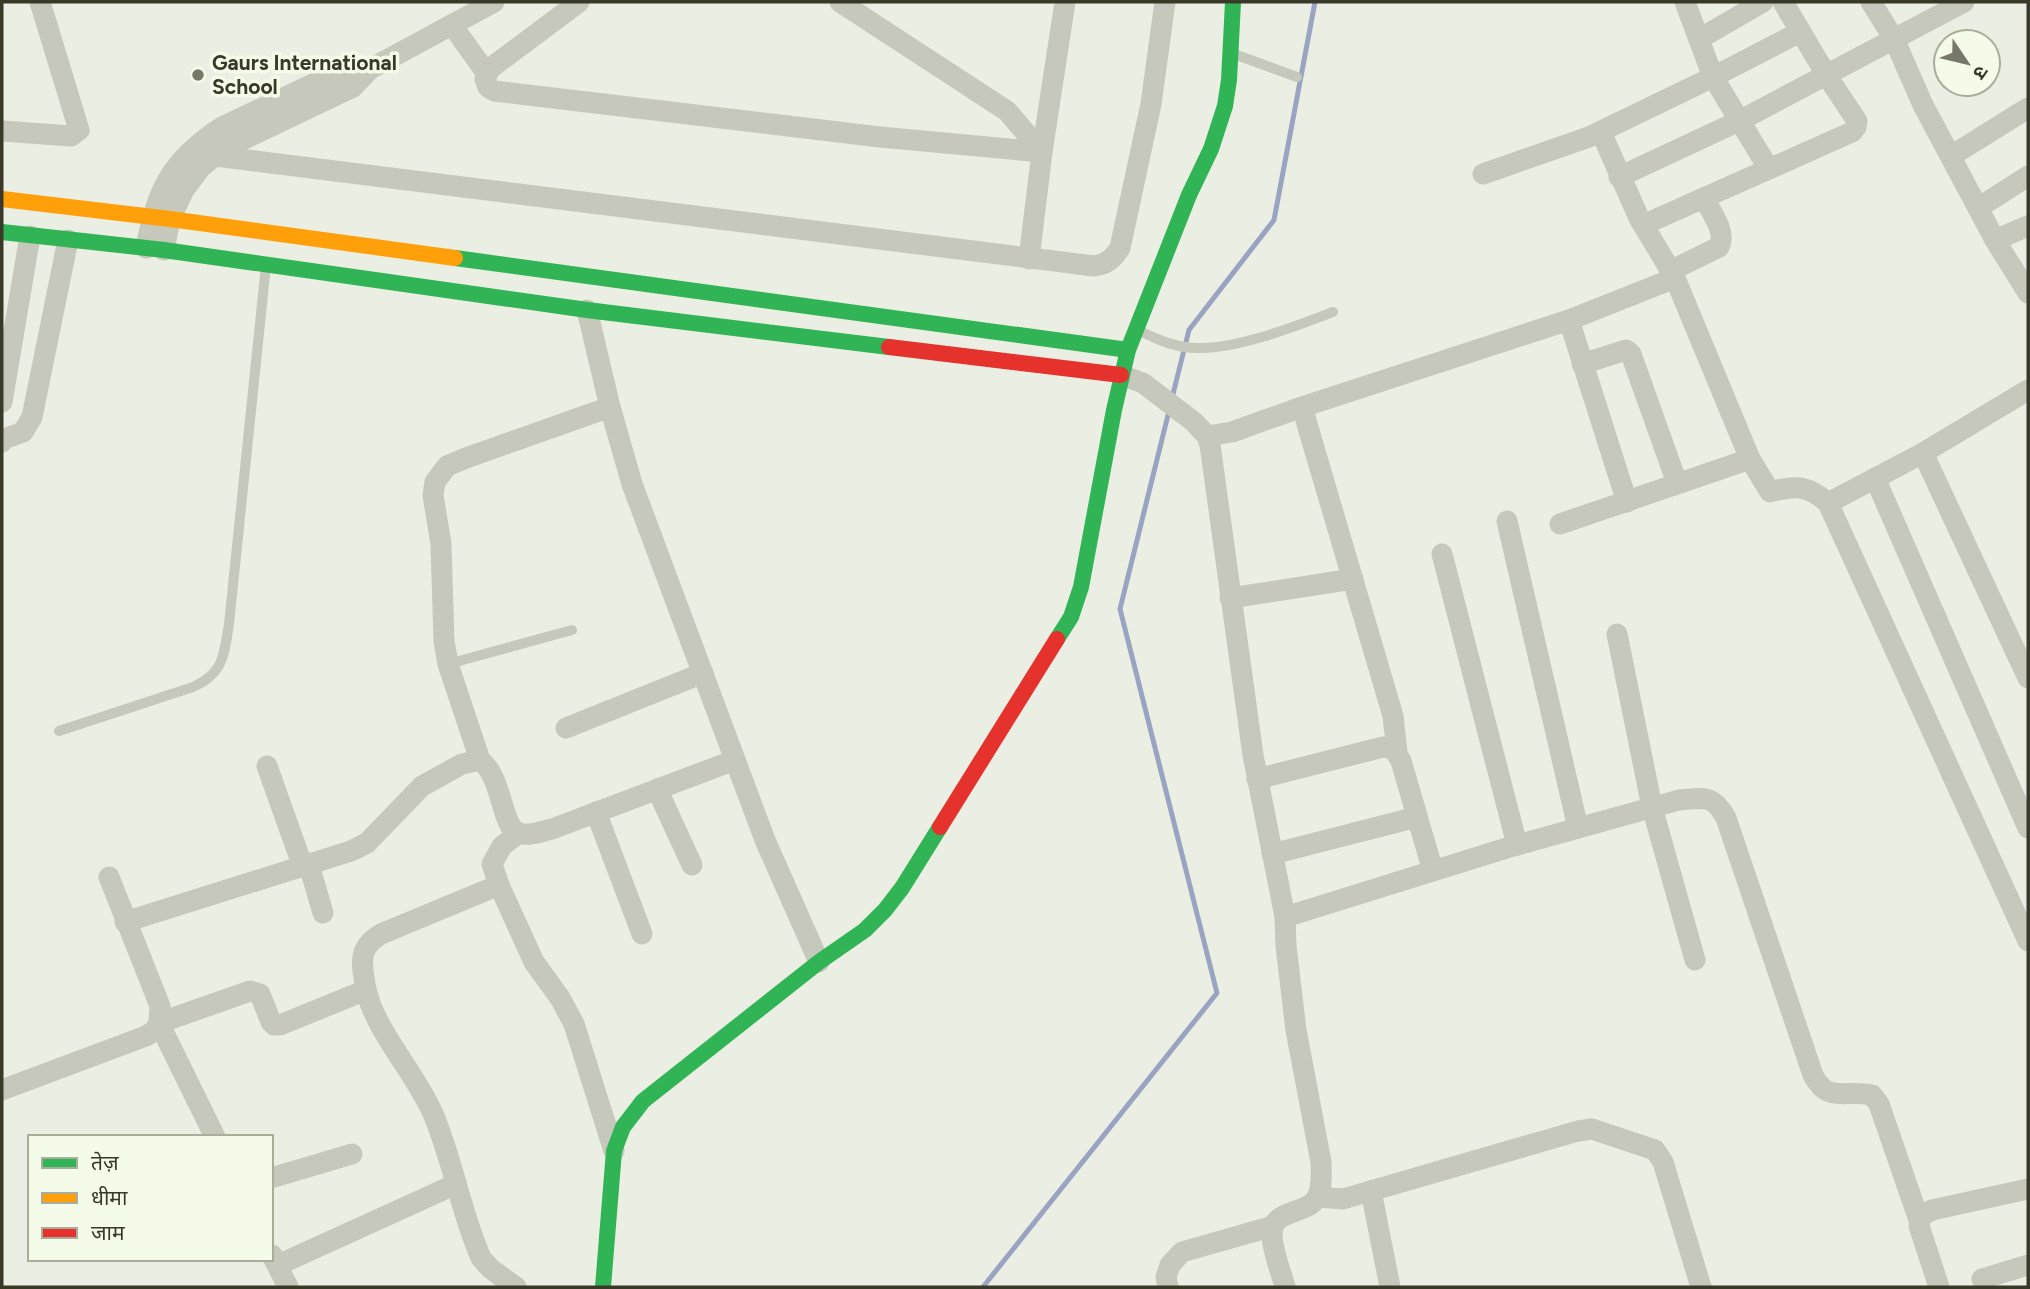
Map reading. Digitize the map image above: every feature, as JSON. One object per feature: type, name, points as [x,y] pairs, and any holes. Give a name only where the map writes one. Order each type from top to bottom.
[{"type":"street","points":[[2,131],[71,136],[79,130],[40,2]]},
{"type":"street","points":[[161,218],[201,167],[215,156],[236,143],[353,87],[370,69],[494,2]]},
{"type":"street","points":[[579,2],[492,67],[485,79],[488,87],[494,91],[880,137],[1042,152]]},
{"type":"street","points":[[840,2],[1007,111],[1042,152]]},
{"type":"street","points":[[1029,259],[1065,2]]},
{"type":"street","points":[[215,156],[1094,266],[1104,264],[1120,248],[1151,104],[1164,2]]},
{"type":"street","points":[[603,1287],[614,1151],[623,1126],[643,1101],[819,962],[865,930],[884,910],[902,888],[1071,617],[1081,587],[1128,350],[1189,195],[1211,149],[1225,106],[1233,2]]},
{"type":"street","points":[[1685,2],[1713,78],[1769,169]]},
{"type":"street","points":[[1699,39],[1763,2]]},
{"type":"street","points":[[1643,225],[1852,132],[1856,127],[1857,121],[1826,76],[1783,2]]},
{"type":"street","points":[[1871,2],[1894,39],[1923,105],[1995,240],[2028,293]]},
{"type":"street","points":[[1619,177],[1741,120],[1964,2]]},
{"type":"street","points":[[452,25],[487,74]]},
{"type":"street","points":[[1483,174],[1601,132],[1800,32]]},
{"type":"street","points":[[155,249],[164,184],[187,154],[204,139],[222,127],[348,68],[370,69]]},
{"type":"street","points":[[1951,156],[2028,107]]},
{"type":"street","points":[[1601,132],[1619,177],[1672,275],[1750,459],[1770,492],[1783,488],[1804,488],[1828,503],[2028,941]]},
{"type":"street","points":[[1978,208],[2028,176]]},
{"type":"street","points":[[2,232],[155,249],[587,310],[1121,375],[1143,383],[1201,429],[1232,432],[1569,320],[1672,275],[1719,247],[1722,241],[1721,231],[1704,198]]},
{"type":"street","points":[[2,199],[161,218],[1128,350]]},
{"type":"street","points":[[1995,240],[2028,226]]},
{"type":"street","points":[[2,402],[30,236]]},
{"type":"street","points":[[2,436],[23,432],[32,417],[68,240]]},
{"type":"street","points":[[587,310],[632,484],[765,840],[819,962]]},
{"type":"street","points":[[1569,320],[1627,502]]},
{"type":"street","points":[[1582,364],[1626,350],[1631,354],[1677,483]]},
{"type":"street","points":[[1828,503],[1923,453],[2028,390]]},
{"type":"street","points":[[610,407],[447,466],[435,482],[433,495],[441,544],[444,641],[448,664],[480,761],[489,768],[496,782],[508,824],[519,833],[531,834],[552,829],[735,760]]},
{"type":"street","points":[[1302,407],[1393,716],[1397,752],[1433,871]]},
{"type":"street","points":[[1201,429],[1257,779],[1285,918],[1296,1030],[1321,1162],[1318,1197]]},
{"type":"street","points":[[1923,453],[2026,668]]},
{"type":"street","points":[[1560,524],[1750,459]]},
{"type":"street","points":[[1875,478],[2028,828]]},
{"type":"street","points":[[1507,521],[1577,828]]},
{"type":"street","points":[[1442,554],[1517,845]]},
{"type":"street","points":[[1230,598],[1353,579]]},
{"type":"street","points":[[1617,634],[1652,807],[1695,960]]},
{"type":"street","points":[[566,728],[703,673]]},
{"type":"street","points":[[1257,779],[1383,747],[1397,752]]},
{"type":"street","points":[[125,922],[306,866],[367,843],[422,786],[463,764],[480,761]]},
{"type":"street","points":[[267,766],[323,914]]},
{"type":"street","points":[[657,789],[692,865]]},
{"type":"street","points":[[1285,918],[1517,845],[1652,807],[1679,800],[1706,798],[1718,804],[1726,818],[1812,1075],[1819,1088],[1830,1094],[1871,1094],[1879,1104],[1939,1287]]},
{"type":"street","points":[[596,812],[642,934]]},
{"type":"street","points":[[1272,854],[1417,817]]},
{"type":"street","points":[[519,833],[502,846],[492,864],[534,962],[574,1024],[614,1151]]},
{"type":"street","points":[[2,1090],[146,1036],[154,1031],[159,1023],[160,1006],[108,877]]},
{"type":"street","points":[[499,885],[372,939],[362,955],[366,990],[372,1007],[434,1115],[481,1258],[516,1287]]},
{"type":"street","points":[[159,1023],[250,991],[260,994],[271,1022],[280,1026],[366,990]]},
{"type":"street","points":[[159,1023],[214,1135]]},
{"type":"street","points":[[1168,1287],[1166,1276],[1170,1265],[1182,1252],[1273,1226],[1281,1217],[1305,1208],[1318,1197],[1343,1199],[1592,1129],[1655,1150],[1663,1162],[1701,1287]]},
{"type":"street","points":[[273,1177],[352,1154]]},
{"type":"street","points":[[288,1287],[274,1258],[456,1184]]},
{"type":"street","points":[[1919,1220],[1933,1210],[2028,1189]]},
{"type":"street","points":[[1371,1191],[1390,1287]]},
{"type":"street","points":[[1273,1226],[1272,1235],[1285,1287]]},
{"type":"street","points":[[1982,1279],[2028,1265]]},
{"type":"lane","points":[[1231,53],[1297,78]]},
{"type":"lane","points":[[59,732],[209,680],[223,658],[229,624],[266,265]]},
{"type":"lane","points":[[1137,330],[1164,343],[1200,348],[1242,341],[1333,312]]},
{"type":"lane","points":[[448,664],[572,630]]},
{"type":"waterway","points":[[1172,398],[1189,330],[1274,220],[1315,2]]},
{"type":"waterway","points":[[983,1287],[1217,993],[1120,609],[1169,411]]},
{"type":"traffic: fast","points":[[1057,639],[1071,617],[1081,587],[1128,350],[1189,195],[1211,149],[1225,106],[1233,2]]},
{"type":"traffic: fast","points":[[2,232],[164,250],[587,310],[889,347]]},
{"type":"traffic: fast","points":[[455,258],[1128,350]]},
{"type":"traffic: fast","points":[[603,1287],[614,1151],[623,1127],[643,1101],[819,962],[865,930],[902,888],[940,827]]},
{"type":"traffic: slow","points":[[2,199],[455,258]]},
{"type":"traffic: jam","points":[[889,347],[1121,375]]},
{"type":"traffic: jam","points":[[940,827],[1057,639]]},
{"type":"place","name":"Gaurs International School","points":[[198,75]]}]
